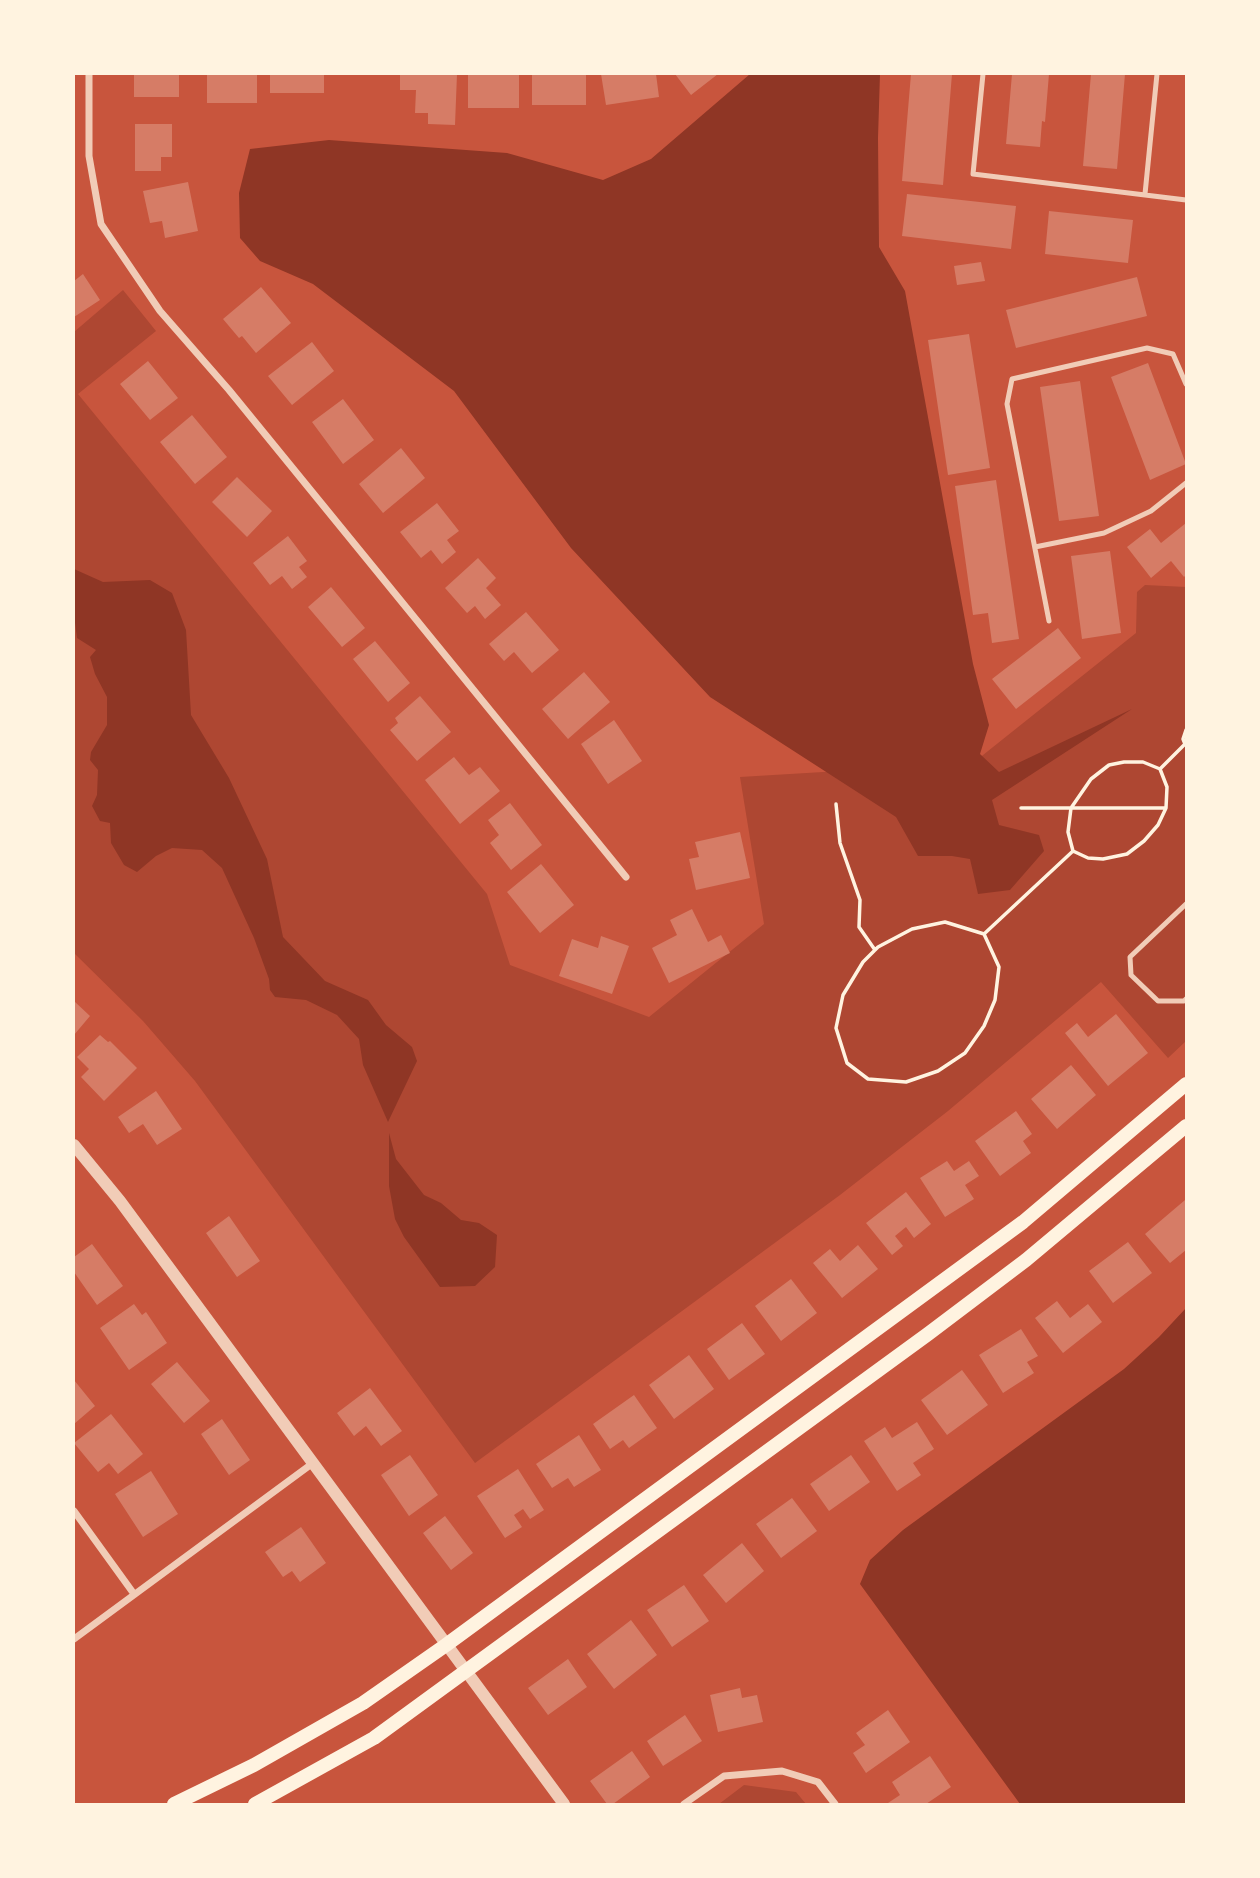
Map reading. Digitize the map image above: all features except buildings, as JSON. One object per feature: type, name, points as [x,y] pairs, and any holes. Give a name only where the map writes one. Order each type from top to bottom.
[{"type":"main road","points":[[174,1804],[254,1765],[363,1703],[446,1645],[1023,1222],[1186,1084]]},
{"type":"main road","points":[[254,1804],[374,1738],[939,1326],[1026,1260],[1186,1126]]},
{"type":"street","points":[[89,74],[89,156],[101,224],[160,312],[237,401],[626,877]]},
{"type":"street","points":[[74,1145],[120,1200],[564,1804]]},
{"type":"street","points":[[74,1639],[313,1462]]},
{"type":"street","points":[[74,1511],[134,1594]]},
{"type":"street","points":[[684,1804],[724,1776],[782,1770],[818,1782],[835,1804]]},
{"type":"lane","points":[[983,74],[973,174],[1186,200]]},
{"type":"lane","points":[[1145,194],[1157,74]]},
{"type":"lane","points":[[1049,621],[1007,404],[1012,379],[1147,348],[1173,354],[1186,384]]},
{"type":"lane","points":[[1035,547],[1104,533],[1150,511],[1186,483]]},
{"type":"lane","points":[[1186,904],[1130,957],[1131,975],[1158,1001],[1186,999]]},
{"type":"path","points":[[1160,769],[1186,745],[1183,739],[1186,730]]},
{"type":"path","points":[[1124,762],[1143,762],[1160,769],[1167,788],[1166,808],[1158,825],[1143,841],[1127,854],[1103,859],[1088,858],[1073,851],[1068,832],[1071,808],[1091,779],[1109,765],[1124,762]]},
{"type":"path","points":[[836,804],[840,843],[860,900],[859,927],[875,950]]},
{"type":"path","points":[[1021,808],[1166,808]]},
{"type":"path","points":[[984,934],[1073,851]]},
{"type":"path","points":[[946,922],[984,934],[999,967],[995,1000],[984,1026],[965,1053],[937,1071],[906,1082],[868,1079],[847,1063],[836,1028],[843,995],[863,961],[875,950],[912,929],[946,922]]},
{"type":"shaded area","points":[[750,74],[880,74],[879,247],[905,291],[973,664],[989,725],[980,754],[999,772],[1132,709],[992,800],[999,825],[1039,835],[1044,851],[1010,890],[978,894],[970,859],[918,856],[896,817],[710,697],[571,548],[454,391],[313,284],[260,261],[240,238],[239,193],[250,149],[329,140],[507,153],[603,180],[651,159]]},
{"type":"shaded area","points":[[123,290],[156,331],[78,394],[487,894],[510,965],[649,1017],[764,924],[740,777],[973,763],[1136,633],[1137,592],[1145,585],[1186,587],[1186,1041],[1168,1058],[1101,982],[948,1111],[840,1195],[475,1463],[195,1081],[143,1021],[74,953],[74,332]]},
{"type":"shaded area","points":[[74,569],[103,582],[150,580],[172,593],[186,630],[191,715],[229,778],[267,859],[283,937],[325,981],[368,1000],[386,1025],[412,1047],[417,1061],[388,1122],[363,1065],[359,1039],[337,1015],[306,1000],[275,997],[270,990],[269,979],[254,938],[222,868],[202,850],[172,848],[156,856],[137,872],[124,865],[111,843],[110,823],[100,821],[92,806],[97,795],[98,770],[90,760],[91,752],[107,725],[107,697],[90,657],[96,650],[77,638]]},
{"type":"shaded area","points":[[389,1133],[396,1159],[424,1195],[441,1203],[461,1220],[479,1223],[497,1235],[495,1267],[475,1286],[440,1287],[404,1237],[395,1219],[389,1186]]},
{"type":"shaded area","points":[[1186,1308],[1186,1804],[1020,1804],[860,1584],[870,1560],[903,1530],[1124,1369]]},
{"type":"shaded area","points":[[744,1785],[796,1792],[806,1804],[719,1804]]}]
